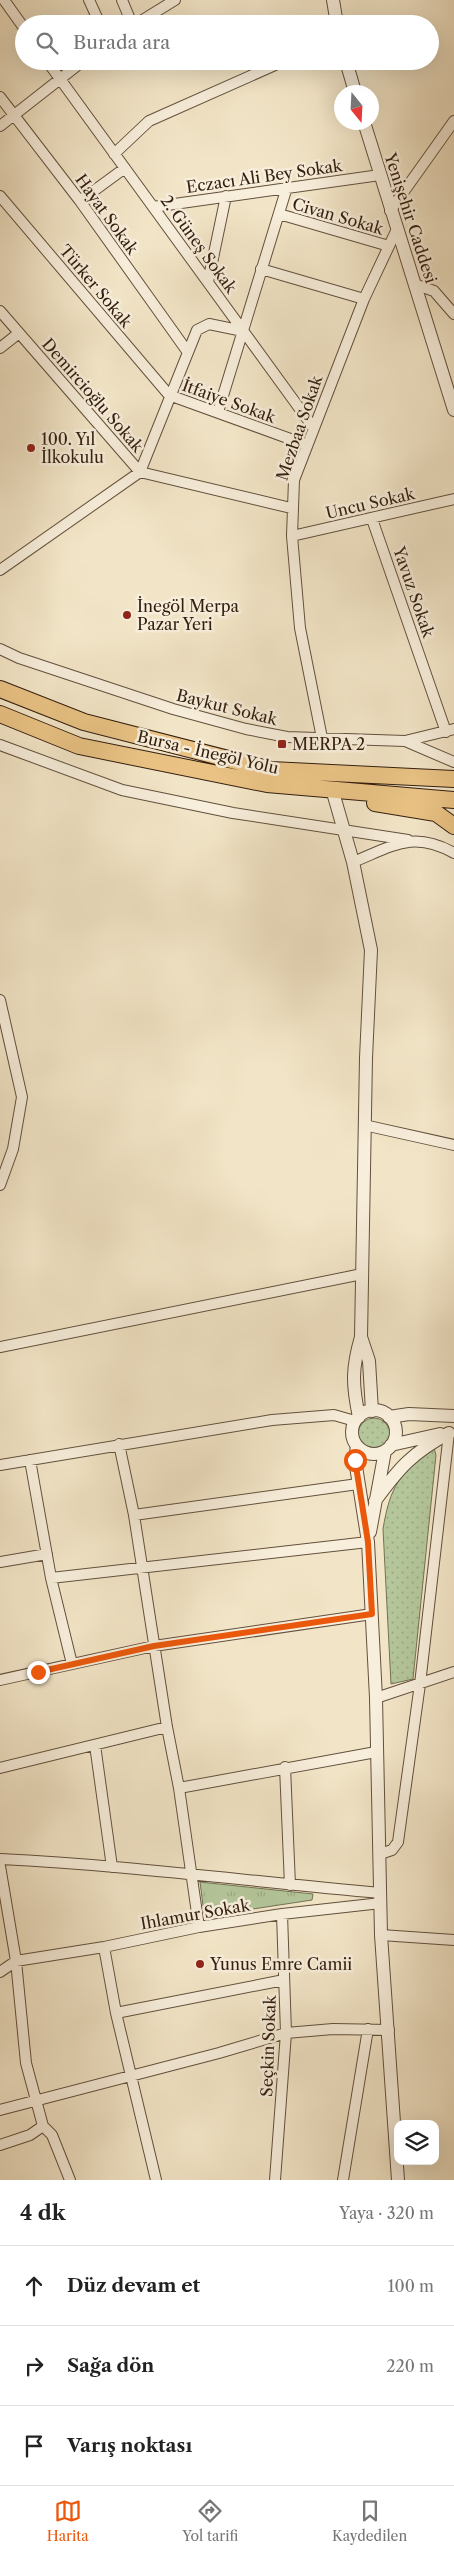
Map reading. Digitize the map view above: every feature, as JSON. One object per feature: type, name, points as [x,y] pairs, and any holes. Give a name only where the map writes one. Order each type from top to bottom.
[{"type":"highway","name":"Bursa - İnegöl Yolu","points":[[0,689],[84,722],[271,770],[454,779]]},
{"type":"highway","name":"Bursa - İnegöl Yolu","points":[[0,714],[79,746],[267,784],[454,800]]},
{"type":"highway","points":[[267,784],[436,814],[454,826]]},
{"type":"street","points":[[4,0],[15,15]]},
{"type":"street","points":[[89,0],[96,15]]},
{"type":"street","points":[[122,0],[130,15]]},
{"type":"street","points":[[149,15],[175,0]]},
{"type":"street","points":[[333,0],[336,15]]},
{"type":"street","name":"2. Güneş Sokak","points":[[54,70],[313,427]]},
{"type":"street","points":[[0,126],[72,70]]},
{"type":"street","points":[[114,154],[150,122],[264,70]]},
{"type":"street","points":[[349,70],[354,85]]},
{"type":"street","name":"Hayat Sokak","points":[[0,97],[80,201],[187,351]]},
{"type":"street","points":[[390,211],[454,121]]},
{"type":"street","name":"Yenişehir Caddesi","points":[[366,130],[390,211],[454,410]]},
{"type":"street","points":[[80,201],[125,168]]},
{"type":"street","name":"Eczacı Ali Bey Sokak","points":[[153,207],[380,175]]},
{"type":"street","points":[[218,412],[287,187]]},
{"type":"street","name":"Türker Sokak","points":[[0,196],[169,395]]},
{"type":"street","points":[[208,282],[226,196]]},
{"type":"street","name":"Civan Sokak","points":[[279,214],[388,246]]},
{"type":"street","name":"Mezbaa Sokak","points":[[322,738],[300,628],[292,536],[294,480],[364,299],[397,229]]},
{"type":"street","points":[[261,269],[364,299]]},
{"type":"street","points":[[414,284],[434,291],[454,314]]},
{"type":"street","name":"Demircioğlu Sokak","points":[[0,311],[140,472],[292,508]]},
{"type":"street","points":[[2,565],[140,472],[169,395],[197,330],[209,324],[243,331]]},
{"type":"street","points":[[0,348],[19,333]]},
{"type":"street","name":"İtfaiye Sokak","points":[[169,395],[307,445]]},
{"type":"street","name":"Uncu Sokak","points":[[292,536],[454,499]]},
{"type":"street","name":"Yavuz Sokak","points":[[372,519],[450,730]]},
{"type":"street","name":"Baykut Sokak","points":[[0,649],[94,683],[246,729],[288,737],[406,741],[450,730]]},
{"type":"street","points":[[406,741],[454,762]]},
{"type":"street","points":[[0,745],[122,790],[233,814],[437,843],[454,853]]},
{"type":"street","points":[[334,796],[353,862],[370,950],[364,1125],[361,1337],[353,1364],[357,1419],[352,1436],[357,1446],[367,1453],[416,1438],[451,1432]]},
{"type":"street","points":[[353,862],[408,840]]},
{"type":"street","points":[[0,1000],[22,1097],[13,1149],[0,1185]]},
{"type":"street","points":[[364,1125],[454,1145]]},
{"type":"street","points":[[0,1347],[362,1274]]},
{"type":"street","points":[[361,1337],[369,1362],[372,1410]]},
{"type":"street","points":[[0,1465],[272,1420],[334,1415],[357,1419],[372,1410],[390,1417],[409,1414],[454,1416]]},
{"type":"street","points":[[368,1542],[375,1501],[388,1448],[396,1434],[390,1417]]},
{"type":"street","points":[[375,1501],[408,1459],[422,1448],[451,1432]]},
{"type":"street","points":[[380,1854],[392,1850],[398,1842],[420,1684],[451,1432]]},
{"type":"street","points":[[119,1444],[134,1515],[167,1727],[179,1788],[199,1927]]},
{"type":"street","points":[[357,1446],[355,1460],[368,1542],[376,1698],[381,1935],[398,2180]]},
{"type":"street","points":[[30,1460],[51,1578],[72,1664]]},
{"type":"street","points":[[134,1515],[358,1484]]},
{"type":"street","points":[[51,1578],[368,1542]]},
{"type":"street","points":[[0,1562],[47,1554]]},
{"type":"street","points":[[0,1680],[154,1646],[372,1614]]},
{"type":"street","points":[[376,1698],[454,1672]]},
{"type":"street","points":[[0,1768],[167,1727]]},
{"type":"street","points":[[95,1745],[112,1866]]},
{"type":"street","points":[[179,1788],[285,1767],[376,1752]]},
{"type":"street","points":[[285,1767],[290,1885]]},
{"type":"street","points":[[0,1859],[112,1866],[290,1885],[381,1898]]},
{"type":"street","points":[[0,1866],[16,1960],[26,2064],[38,2100],[43,2126],[52,2135],[70,2180]]},
{"type":"street","name":"Ihlamur Sokak","points":[[16,1960],[104,1947],[199,1927],[381,1898]]},
{"type":"street","name":"Seçkin Sokak","points":[[275,2180],[286,2033],[282,1914]]},
{"type":"street","points":[[381,1935],[454,1940]]},
{"type":"street","points":[[104,1947],[116,2013],[156,2180]]},
{"type":"street","points":[[0,1972],[16,1960]]},
{"type":"street","points":[[116,2013],[284,1980]]},
{"type":"street","points":[[0,2110],[286,2033],[333,2029],[389,2030]]},
{"type":"street","points":[[343,2180],[368,2029]]},
{"type":"street","points":[[0,2146],[30,2135],[43,2126]]},
{"type":"green space","points":[[374,1418],[380,1419],[385,1423],[389,1428],[389,1440],[385,1445],[380,1449],[374,1450],[368,1449],[363,1445],[359,1440],[358,1434],[359,1428],[363,1423],[368,1419]]},
{"type":"green space","points":[[434,1448],[436,1455],[413,1679],[391,1684],[383,1529],[389,1502],[398,1482],[412,1465]]},
{"type":"green space","points":[[200,1882],[313,1894],[312,1900],[207,1916],[204,1913]]},
{"type":"place","name":"100. Yıl İlkokulu","points":[[31,448]]},
{"type":"place","name":"İnegöl Merpa Pazar Yeri","points":[[127,615]]},
{"type":"place","name":"MERPA 2","points":[[282,744]]},
{"type":"place","name":"Yunus Emre Camii","points":[[200,1964]]},
{"type":"route","points":[[38,1672],[154,1646],[372,1614],[368,1542],[355,1460]]}]
